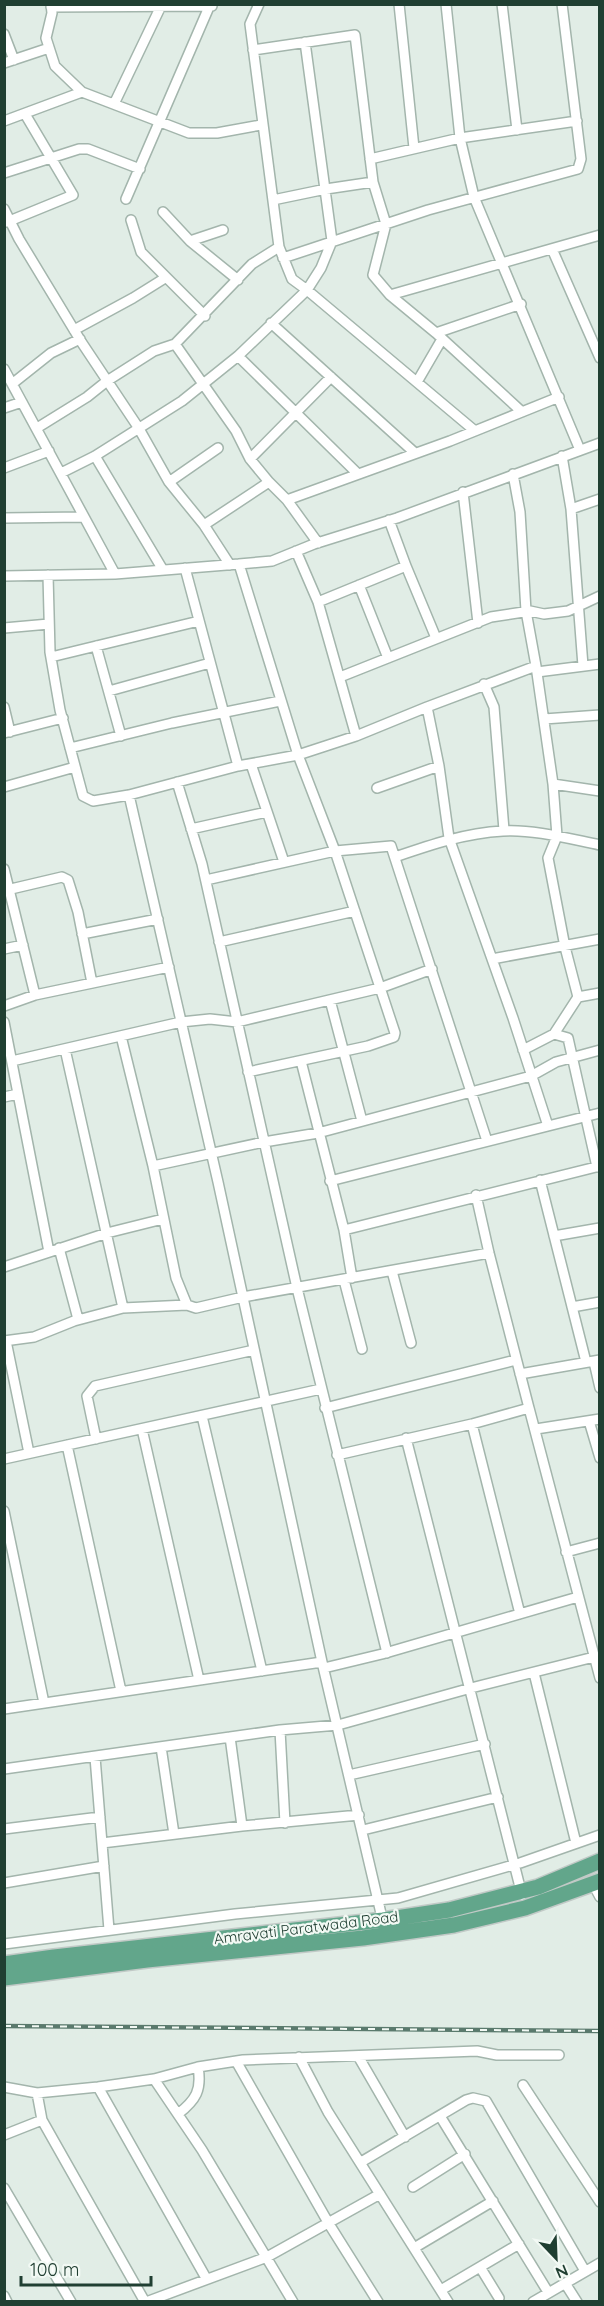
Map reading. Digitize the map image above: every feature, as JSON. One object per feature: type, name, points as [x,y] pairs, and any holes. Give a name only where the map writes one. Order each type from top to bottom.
[{"type":"main road","name":"Amravati Paratwada Road","points":[[4,1978],[384,1927],[538,1887],[600,1861]]},
{"type":"main road","name":"Amravati Paratwada Road","points":[[4,1964],[54,1957],[384,1927],[454,1924],[525,1908],[597,1887]]},
{"type":"street","points":[[259,4],[250,24],[261,125],[279,247],[292,279],[475,431]]},
{"type":"street","points":[[399,4],[414,148]]},
{"type":"street","points":[[446,4],[460,138],[474,197],[580,450]]},
{"type":"street","points":[[502,4],[517,130]]},
{"type":"street","points":[[283,258],[474,197],[578,169],[581,159],[562,4]]},
{"type":"street","points":[[126,199],[159,122],[212,6],[51,6],[52,13],[46,38],[55,66],[82,92],[159,122],[189,133],[217,133],[261,125]]},
{"type":"street","points":[[114,104],[161,6]]},
{"type":"street","points":[[4,34],[9,61],[49,48]]},
{"type":"street","points":[[253,50],[355,35],[373,182],[386,224],[372,272],[374,278],[390,295],[439,336],[522,412]]},
{"type":"street","points":[[61,473],[95,456],[182,401],[238,356],[307,290],[321,268],[332,242],[305,42]]},
{"type":"street","points":[[4,121],[82,92]]},
{"type":"street","points":[[7,222],[73,195],[25,114]]},
{"type":"street","points":[[370,159],[460,138],[577,121]]},
{"type":"street","points":[[4,173],[79,149],[88,149],[140,169]]},
{"type":"street","points":[[273,200],[373,182]]},
{"type":"street","points":[[4,209],[7,222],[138,427],[169,482],[235,564],[298,755],[335,851],[395,1034],[391,1040],[248,1072]]},
{"type":"street","points":[[163,212],[190,242],[238,280]]},
{"type":"street","points":[[131,220],[141,252],[205,316]]},
{"type":"street","points":[[190,242],[223,230]]},
{"type":"street","points":[[390,295],[600,236]]},
{"type":"street","points":[[37,428],[154,351],[175,344],[205,316],[252,264],[279,247]]},
{"type":"street","points":[[552,249],[600,358]]},
{"type":"street","points":[[12,384],[77,334],[165,278]]},
{"type":"street","points":[[417,382],[439,336],[520,304]]},
{"type":"street","points":[[271,322],[415,453]]},
{"type":"street","points":[[175,344],[236,431],[250,459],[287,500],[318,543]]},
{"type":"street","points":[[238,356],[358,474]]},
{"type":"street","points":[[4,369],[115,574]]},
{"type":"street","points":[[250,459],[331,377]]},
{"type":"street","points":[[287,500],[475,431],[559,397]]},
{"type":"street","points":[[4,408],[22,402]]},
{"type":"street","points":[[4,576],[115,574],[272,561],[600,443]]},
{"type":"street","points":[[169,482],[218,448]]},
{"type":"street","points":[[4,468],[49,451]]},
{"type":"street","points":[[95,456],[164,570]]},
{"type":"street","points":[[562,456],[571,509],[583,666]]},
{"type":"street","points":[[513,474],[520,512],[526,611],[537,669],[553,784],[557,836],[548,858],[565,947],[578,998]]},
{"type":"street","points":[[204,525],[269,482]]},
{"type":"street","points":[[463,492],[477,623]]},
{"type":"street","points":[[571,509],[600,499]]},
{"type":"street","points":[[4,518],[84,517]]},
{"type":"street","points":[[389,520],[436,638]]},
{"type":"street","points":[[296,551],[318,602],[356,736]]},
{"type":"street","points":[[318,602],[406,566]]},
{"type":"street","points":[[185,568],[238,766]]},
{"type":"street","points":[[48,575],[51,657],[63,718],[83,796],[93,801],[129,795],[238,766],[298,755],[356,736],[484,684],[537,669],[600,664]]},
{"type":"street","points":[[359,585],[388,658]]},
{"type":"street","points":[[340,677],[491,617],[526,611],[544,614],[568,611],[600,596]]},
{"type":"street","points":[[51,657],[199,621]]},
{"type":"street","points":[[4,628],[49,624]]},
{"type":"street","points":[[96,646],[121,736]]},
{"type":"street","points":[[109,691],[210,663]]},
{"type":"street","points":[[484,684],[494,707],[504,830]]},
{"type":"street","points":[[70,748],[280,701]]},
{"type":"street","points":[[428,706],[449,838],[524,1050],[548,1126]]},
{"type":"street","points":[[4,707],[7,732],[63,718]]},
{"type":"street","points":[[544,719],[599,718]]},
{"type":"street","points":[[251,764],[284,862]]},
{"type":"street","points":[[377,788],[439,766]]},
{"type":"street","points":[[4,787],[75,767]]},
{"type":"street","points":[[177,782],[206,880],[297,1288],[387,1653]]},
{"type":"street","points":[[553,784],[600,791]]},
{"type":"street","points":[[129,795],[212,1155],[323,1665],[384,1927]]},
{"type":"street","points":[[192,829],[267,812]]},
{"type":"street","points":[[395,857],[449,838],[504,830],[557,836],[600,845]]},
{"type":"street","points":[[206,880],[335,851],[391,846],[487,1141]]},
{"type":"street","points":[[4,869],[34,995]]},
{"type":"street","points":[[9,892],[66,878],[70,883],[92,982]]},
{"type":"street","points":[[219,942],[355,911]]},
{"type":"street","points":[[82,934],[158,919]]},
{"type":"street","points":[[492,959],[600,939]]},
{"type":"street","points":[[4,950],[23,945]]},
{"type":"street","points":[[4,1006],[34,995],[169,967]]},
{"type":"street","points":[[12,1061],[181,1022],[210,1019],[237,1022],[380,988],[432,969]]},
{"type":"street","points":[[524,1050],[554,1034],[578,998],[600,993]]},
{"type":"street","points":[[330,1000],[362,1121]]},
{"type":"street","points":[[4,1022],[49,1252]]},
{"type":"street","points":[[344,1230],[598,1166],[584,1117],[568,1038],[554,1034]]},
{"type":"street","points":[[122,1036],[153,1166],[176,1278],[187,1305]]},
{"type":"street","points":[[65,1049],[123,1308]]},
{"type":"street","points":[[153,1166],[318,1133],[531,1076],[547,1066],[600,1050]]},
{"type":"street","points":[[301,1061],[344,1230],[348,1279],[362,1349]]},
{"type":"street","points":[[4,1097],[18,1094]]},
{"type":"street","points":[[330,1181],[600,1113]]},
{"type":"street","points":[[540,1180],[572,1307],[593,1361],[600,1388]]},
{"type":"street","points":[[476,1195],[516,1360],[600,1678]]},
{"type":"street","points":[[4,1267],[107,1233],[163,1219]]},
{"type":"street","points":[[554,1236],[600,1228]]},
{"type":"street","points":[[59,1248],[78,1319]]},
{"type":"street","points":[[29,1453],[5,1341],[19,1341],[34,1337],[78,1319],[123,1308],[187,1305],[196,1308],[243,1297],[489,1253]]},
{"type":"street","points":[[392,1271],[411,1343]]},
{"type":"street","points":[[572,1307],[600,1302]]},
{"type":"street","points":[[96,1439],[87,1396],[95,1386],[254,1350]]},
{"type":"street","points":[[326,1408],[516,1360]]},
{"type":"street","points":[[520,1374],[593,1361]]},
{"type":"street","points":[[4,1459],[321,1389]]},
{"type":"street","points":[[338,1455],[472,1424],[529,1408]]},
{"type":"street","points":[[202,1416],[262,1671]]},
{"type":"street","points":[[536,1429],[600,1419]]},
{"type":"street","points":[[589,1421],[600,1458]]},
{"type":"street","points":[[472,1424],[520,1614]]},
{"type":"street","points":[[142,1429],[199,1680]]},
{"type":"street","points":[[405,1438],[471,1688],[525,1908]]},
{"type":"street","points":[[67,1445],[122,1692]]},
{"type":"street","points":[[4,1511],[44,1703]]},
{"type":"street","points":[[566,1551],[600,1543]]},
{"type":"street","points":[[4,1709],[262,1671],[323,1665],[387,1653],[578,1597]]},
{"type":"street","points":[[589,1639],[600,1637]]},
{"type":"street","points":[[4,1769],[280,1730],[338,1725],[594,1657]]},
{"type":"street","points":[[534,1673],[576,1843]]},
{"type":"street","points":[[280,1730],[285,1823]]},
{"type":"street","points":[[230,1737],[242,1826]]},
{"type":"street","points":[[349,1775],[485,1744]]},
{"type":"street","points":[[161,1747],[174,1834]]},
{"type":"street","points":[[95,1757],[109,1930]]},
{"type":"street","points":[[363,1830],[498,1797]]},
{"type":"street","points":[[102,1843],[359,1815]]},
{"type":"street","points":[[4,1829],[100,1817]]},
{"type":"street","points":[[4,1944],[235,1914],[398,1898],[515,1864],[600,1835]]},
{"type":"street","points":[[4,1883],[104,1866]]},
{"type":"street","points":[[4,2087],[37,2093],[98,2087],[154,2079],[198,2067],[236,2061],[298,2057],[477,2051],[497,2055],[559,2055]]},
{"type":"street","points":[[358,2056],[405,2137]]},
{"type":"street","points":[[298,2057],[328,2112],[448,2301]]},
{"type":"street","points":[[236,2061],[329,2224],[378,2301]]},
{"type":"street","points":[[178,2114],[199,2090],[201,2080],[198,2067]]},
{"type":"street","points":[[154,2079],[202,2150],[293,2301]]},
{"type":"street","points":[[523,2085],[600,2202]]},
{"type":"street","points":[[98,2087],[206,2278]]},
{"type":"street","points":[[37,2093],[42,2121],[146,2301],[267,2258],[380,2194]]},
{"type":"street","points":[[361,2162],[473,2098],[486,2101],[585,2271]]},
{"type":"street","points":[[440,2116],[519,2244],[542,2298],[600,2263]]},
{"type":"street","points":[[4,2135],[42,2121]]},
{"type":"street","points":[[413,2187],[465,2154]]},
{"type":"street","points":[[4,2188],[71,2301]]},
{"type":"street","points":[[414,2248],[493,2201]]},
{"type":"street","points":[[441,2290],[519,2244]]},
{"type":"street","points":[[480,2267],[499,2298]]},
{"type":"street","points":[[565,2283],[578,2301]]},
{"type":"street","points":[[4,2296],[8,2301]]},
{"type":"railway","points":[[4,2026],[600,2031]]}]
